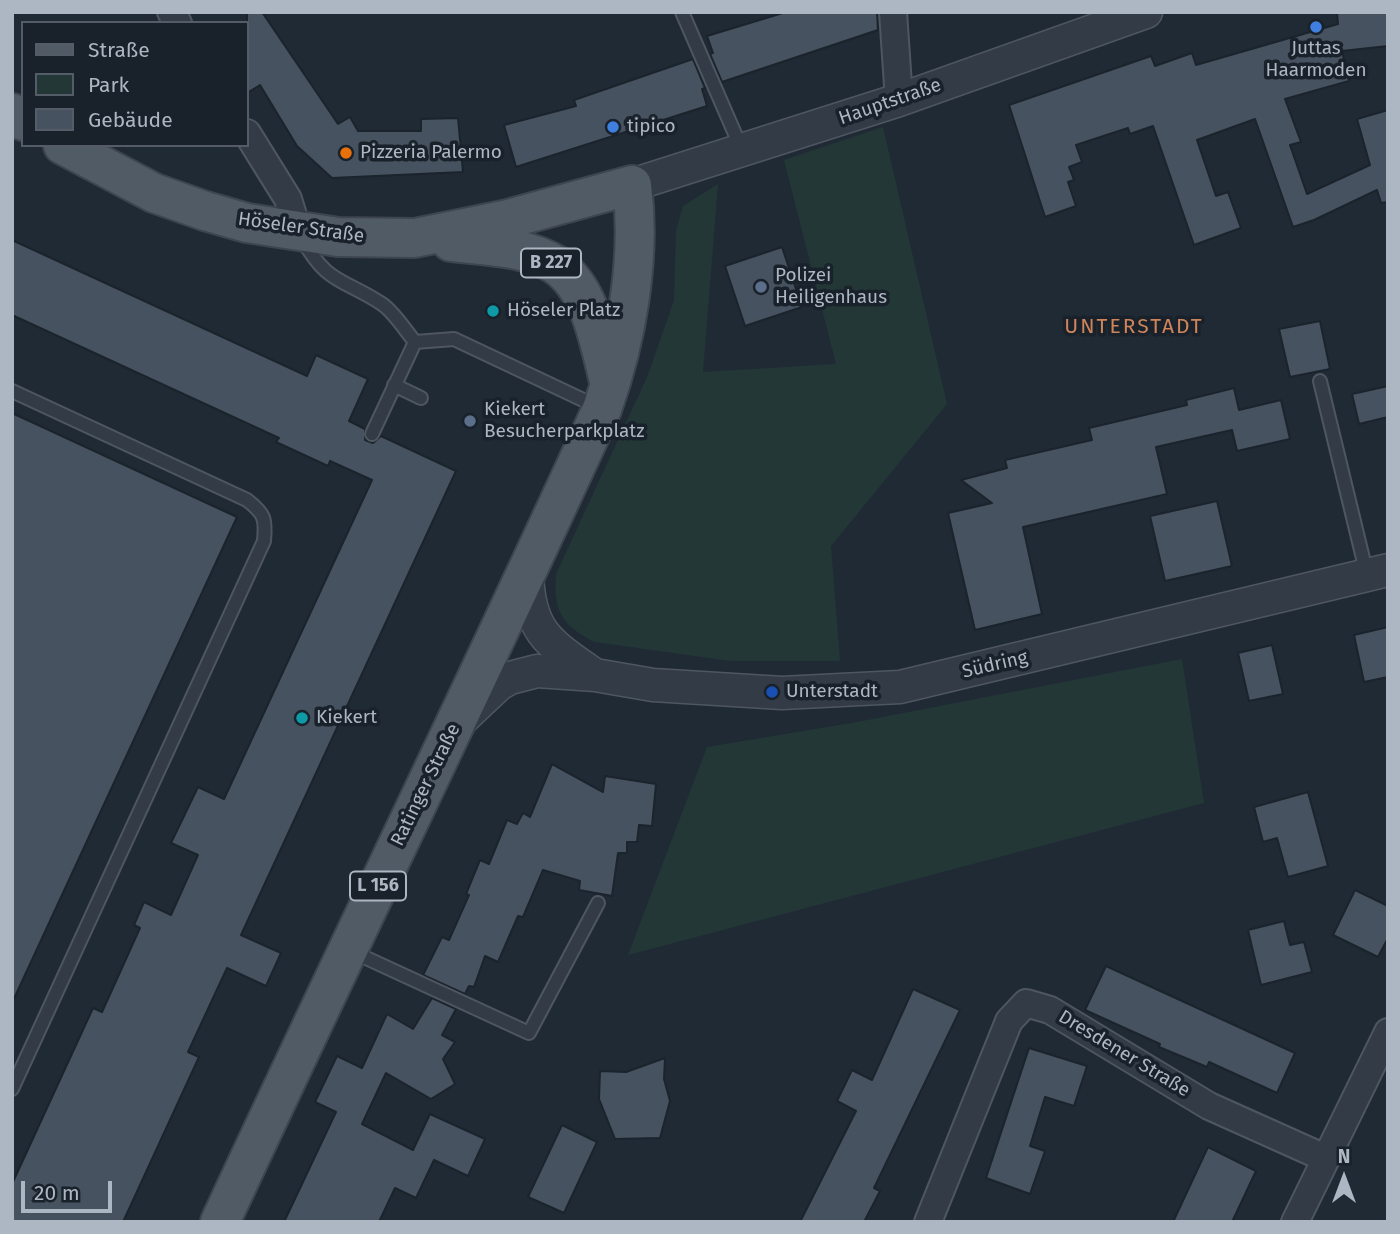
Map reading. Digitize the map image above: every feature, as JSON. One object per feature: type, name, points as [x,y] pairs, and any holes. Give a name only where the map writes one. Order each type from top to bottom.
[{"type":"main road","name":"Höseler Straße","points":[[67,147],[167,197],[247,223],[338,237],[415,239],[508,219],[632,185]]},
{"type":"main road","name":"Ratinger Straße","points":[[220,1222],[527,574],[606,397],[629,295],[636,216],[632,185]]},
{"type":"main road","name":"B 227","points":[[415,239],[503,248],[533,255],[556,266],[574,283],[589,310],[606,397]]},
{"type":"street","points":[[893,12],[900,100]]},
{"type":"street","name":"Hauptstraße","points":[[632,185],[900,100],[1146,12]]},
{"type":"street","points":[[248,135],[288,199],[298,232]]},
{"type":"street","name":"Südring","points":[[454,727],[498,685],[510,678],[537,671],[595,675],[653,685],[782,694],[900,687],[1378,573]]},
{"type":"street","name":"Südring","points":[[527,574],[531,611],[544,636],[595,675]]},
{"type":"street","name":"Dresdener Straße","points":[[928,1222],[1009,1021],[1026,1003],[1050,1010],[1209,1106],[1325,1158]]},
{"type":"street","points":[[1295,1222],[1325,1158],[1378,1073],[1388,1032]]},
{"type":"lane","points":[[682,12],[743,150]]},
{"type":"lane","points":[[298,232],[312,258],[332,278],[384,305],[415,342]]},
{"type":"lane","points":[[415,342],[454,339],[606,397]]},
{"type":"lane","points":[[372,434],[415,342]]},
{"type":"lane","points":[[1320,381],[1378,573]]},
{"type":"lane","points":[[394,385],[421,398]]},
{"type":"lane","points":[[12,391],[247,500],[261,511],[266,524],[264,541],[12,1089]]},
{"type":"lane","points":[[347,950],[529,1033],[598,903]]},
{"type":"green space","points":[[883,127],[947,404],[831,546],[840,661],[730,661],[595,642],[584,636],[567,623],[558,608],[556,574],[648,375],[674,300],[676,231],[683,206],[718,184],[703,372],[836,364],[784,160]]},
{"type":"green space","points":[[1182,659],[1204,803],[628,955],[707,747],[857,722]]},
{"type":"building","points":[[247,12],[262,12],[338,124],[350,117],[358,131],[421,131],[421,119],[458,118],[463,172],[332,178],[297,146],[260,85],[248,92]]},
{"type":"building","points":[[786,12],[877,12],[878,30],[722,82],[710,54],[713,53],[707,36]]},
{"type":"building","points":[[1337,12],[1388,12],[1388,46],[1342,51],[1349,81],[1285,99],[1301,142],[1290,145],[1307,194],[1370,165],[1357,119],[1388,110],[1388,202],[1381,203],[1377,190],[1293,227],[1255,119],[1197,140],[1216,196],[1228,192],[1241,228],[1194,245],[1153,126],[1130,134],[1128,128],[1076,145],[1082,162],[1069,167],[1074,180],[1068,182],[1076,206],[1045,217],[1009,105],[1151,56],[1155,66],[1192,53],[1196,65],[1338,24]]},
{"type":"building","points":[[693,59],[705,88],[702,89],[707,106],[516,167],[504,125],[576,106],[574,100]]},
{"type":"building","points":[[12,240],[307,376],[316,355],[368,379],[349,421],[365,429],[365,440],[373,443],[381,436],[456,471],[241,935],[281,953],[266,986],[227,968],[188,1052],[199,1057],[123,1222],[12,1222],[12,1184],[93,1008],[102,1012],[140,928],[134,925],[144,902],[171,915],[198,855],[171,843],[198,787],[224,799],[372,480],[330,461],[328,466],[276,442],[279,438],[12,315]]},
{"type":"building","points":[[782,247],[802,307],[745,326],[725,266]]},
{"type":"building","points":[[1320,321],[1330,369],[1290,377],[1279,329]]},
{"type":"building","points":[[1388,386],[1388,417],[1359,424],[1352,394]]},
{"type":"building","points":[[1234,388],[1239,410],[1281,400],[1290,439],[1237,451],[1232,430],[1156,447],[1167,494],[1023,527],[1042,614],[975,630],[948,513],[992,503],[961,480],[1007,468],[1005,460],[1092,440],[1089,428],[1187,405],[1186,400]]},
{"type":"building","points":[[12,413],[237,517],[12,1003]]},
{"type":"building","points":[[1217,501],[1232,566],[1165,581],[1150,516]]},
{"type":"building","points":[[1388,627],[1388,677],[1364,682],[1354,635]]},
{"type":"building","points":[[1272,645],[1283,694],[1249,701],[1238,653]]},
{"type":"building","points":[[552,764],[603,792],[605,776],[656,784],[652,826],[639,825],[637,842],[627,842],[627,853],[618,853],[612,896],[579,890],[580,881],[543,870],[523,917],[518,916],[498,962],[485,956],[474,987],[469,986],[465,994],[423,975],[442,937],[449,940],[469,895],[466,894],[480,860],[489,864],[507,820],[517,824],[523,813],[530,817]]},
{"type":"building","points":[[1308,792],[1328,866],[1288,877],[1277,838],[1263,842],[1254,807]]},
{"type":"building","points":[[1355,890],[1388,906],[1388,938],[1378,957],[1333,935]]},
{"type":"building","points":[[1284,921],[1290,945],[1304,942],[1312,972],[1261,985],[1248,930]]},
{"type":"building","points":[[1106,966],[1295,1053],[1277,1093],[1209,1062],[1207,1067],[1159,1047],[1160,1044],[1085,1010]]},
{"type":"building","points":[[913,989],[960,1010],[874,1188],[880,1191],[864,1222],[800,1222],[856,1111],[837,1101],[852,1070],[872,1080]]},
{"type":"building","points":[[432,998],[456,1009],[442,1035],[455,1042],[443,1059],[455,1084],[431,1099],[386,1073],[362,1124],[413,1150],[430,1114],[485,1139],[468,1176],[434,1160],[416,1198],[395,1188],[379,1222],[284,1222],[336,1112],[315,1102],[337,1056],[362,1068],[387,1014],[413,1029]]},
{"type":"building","points":[[1029,1048],[1087,1066],[1074,1106],[1045,1097],[1030,1146],[1045,1151],[1030,1194],[986,1178]]},
{"type":"building","points":[[665,1058],[664,1079],[670,1101],[660,1138],[615,1139],[599,1099],[600,1071],[626,1072]]},
{"type":"building","points":[[562,1125],[597,1142],[564,1213],[528,1197]]},
{"type":"building","points":[[1208,1147],[1256,1171],[1232,1222],[1173,1222]]},
{"type":"place","name":"Juttas Haarmoden","points":[[1316,27]]},
{"type":"place","name":"tipico","points":[[613,127]]},
{"type":"place","name":"Pizzeria Palermo","points":[[346,153]]},
{"type":"place","name":"Polizei Heiligenhaus","points":[[761,287]]},
{"type":"place","name":"Höseler Platz","points":[[493,311]]},
{"type":"place","name":"Kiekert Besucherparkplatz","points":[[470,421]]},
{"type":"place","name":"Unterstadt","points":[[772,692]]},
{"type":"place","name":"Kiekert","points":[[302,718]]},
{"type":"district","name":"UNTERSTADT","points":[[1134,327]]}]
